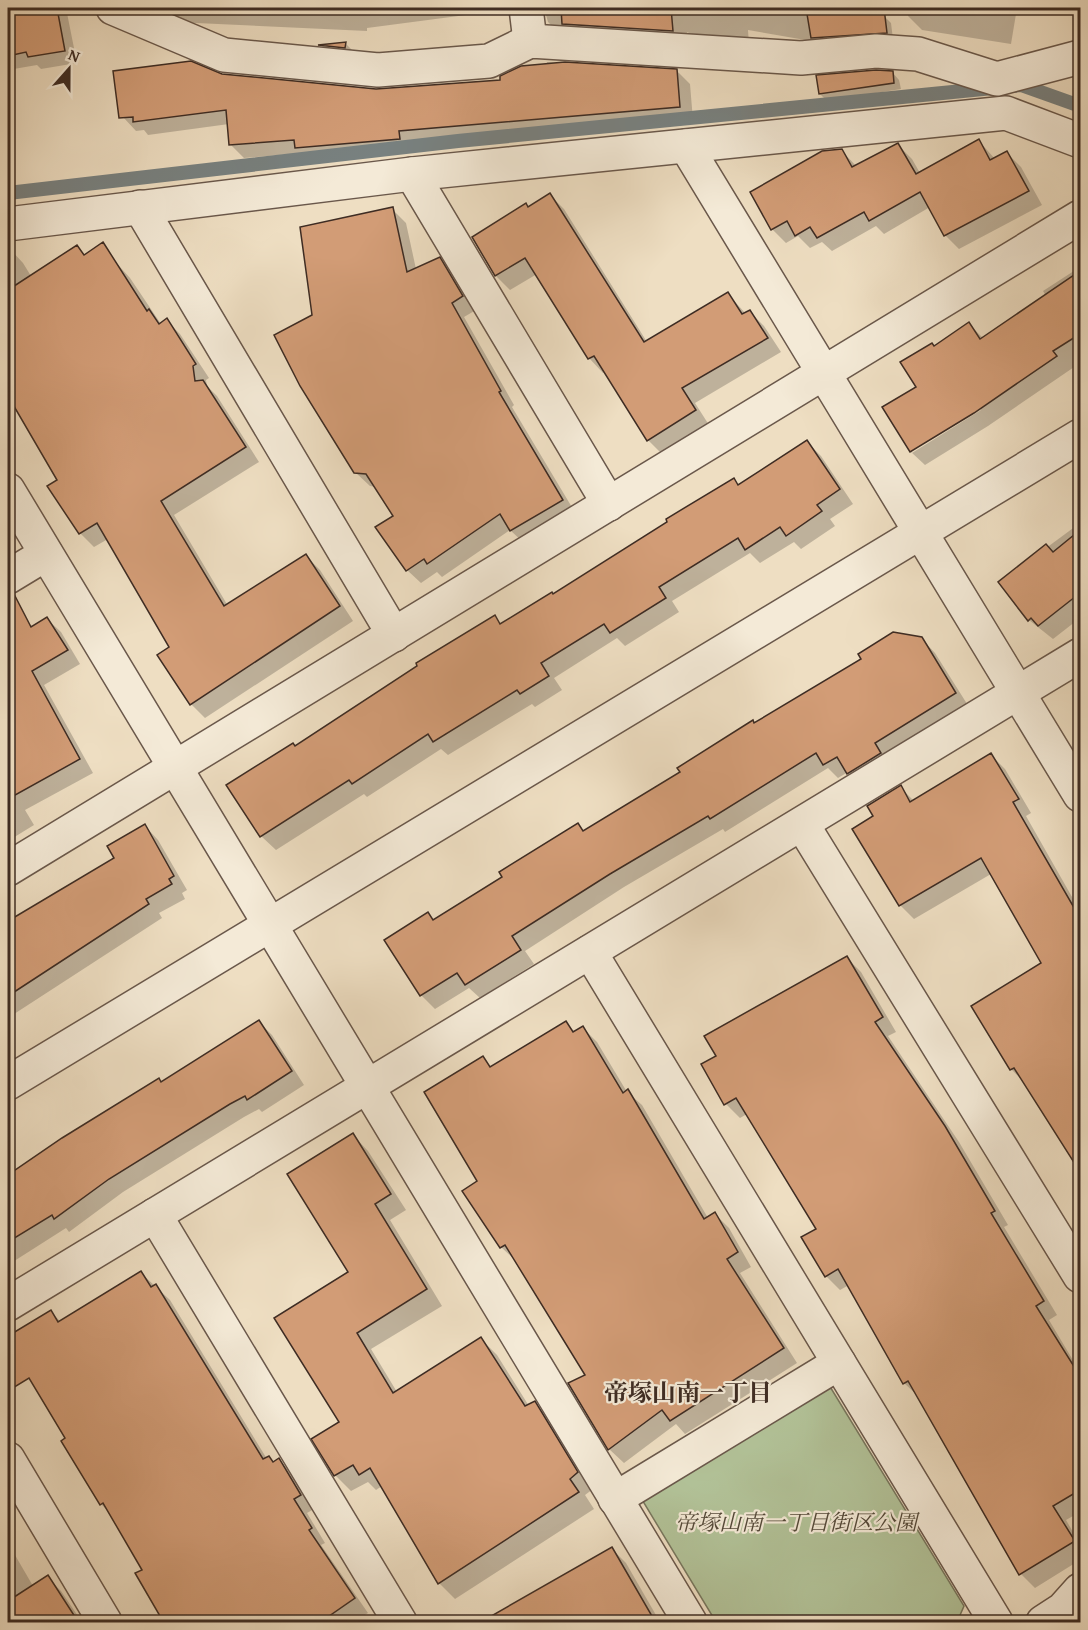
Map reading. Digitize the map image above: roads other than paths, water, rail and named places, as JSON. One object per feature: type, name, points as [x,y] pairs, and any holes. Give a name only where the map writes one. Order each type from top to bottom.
[{"type":"street","points":[[113,8],[224,55],[378,70],[489,61],[530,41],[801,58],[876,51],[918,54],[997,79],[1080,57]]},
{"type":"street","points":[[526,8],[530,41]]},
{"type":"street","points":[[997,79],[1006,113]]},
{"type":"street","points":[[8,224],[412,174],[1006,113],[1080,141]]},
{"type":"street","points":[[686,146],[1080,795]]},
{"type":"street","points":[[412,174],[609,504]]},
{"type":"street","points":[[140,207],[394,635]]},
{"type":"street","points":[[8,869],[1080,217]]},
{"type":"street","points":[[8,1083],[1080,436]]},
{"type":"street","points":[[8,490],[690,1623]]},
{"type":"street","points":[[8,577],[46,554]]},
{"type":"street","points":[[8,1304],[1080,655]]},
{"type":"street","points":[[802,824],[1080,1276]]},
{"type":"street","points":[[590,952],[996,1623]]},
{"type":"street","points":[[155,1215],[400,1623]]},
{"type":"street","points":[[615,1498],[839,1363]]},
{"type":"street","points":[[8,1458],[105,1623]]},
{"type":"street","points":[[1043,1623],[1063,1609],[1080,1590]]},
{"type":"waterway","points":[[1012,86],[1021,85],[1080,106]]},
{"type":"waterway","points":[[8,193],[458,141],[993,88]]},
{"type":"district","name":"帝塚山南一丁目","points":[[688,1392]]},
{"type":"park label","name":"帝塚山南一丁目街区公園","points":[[796,1522]]}]
